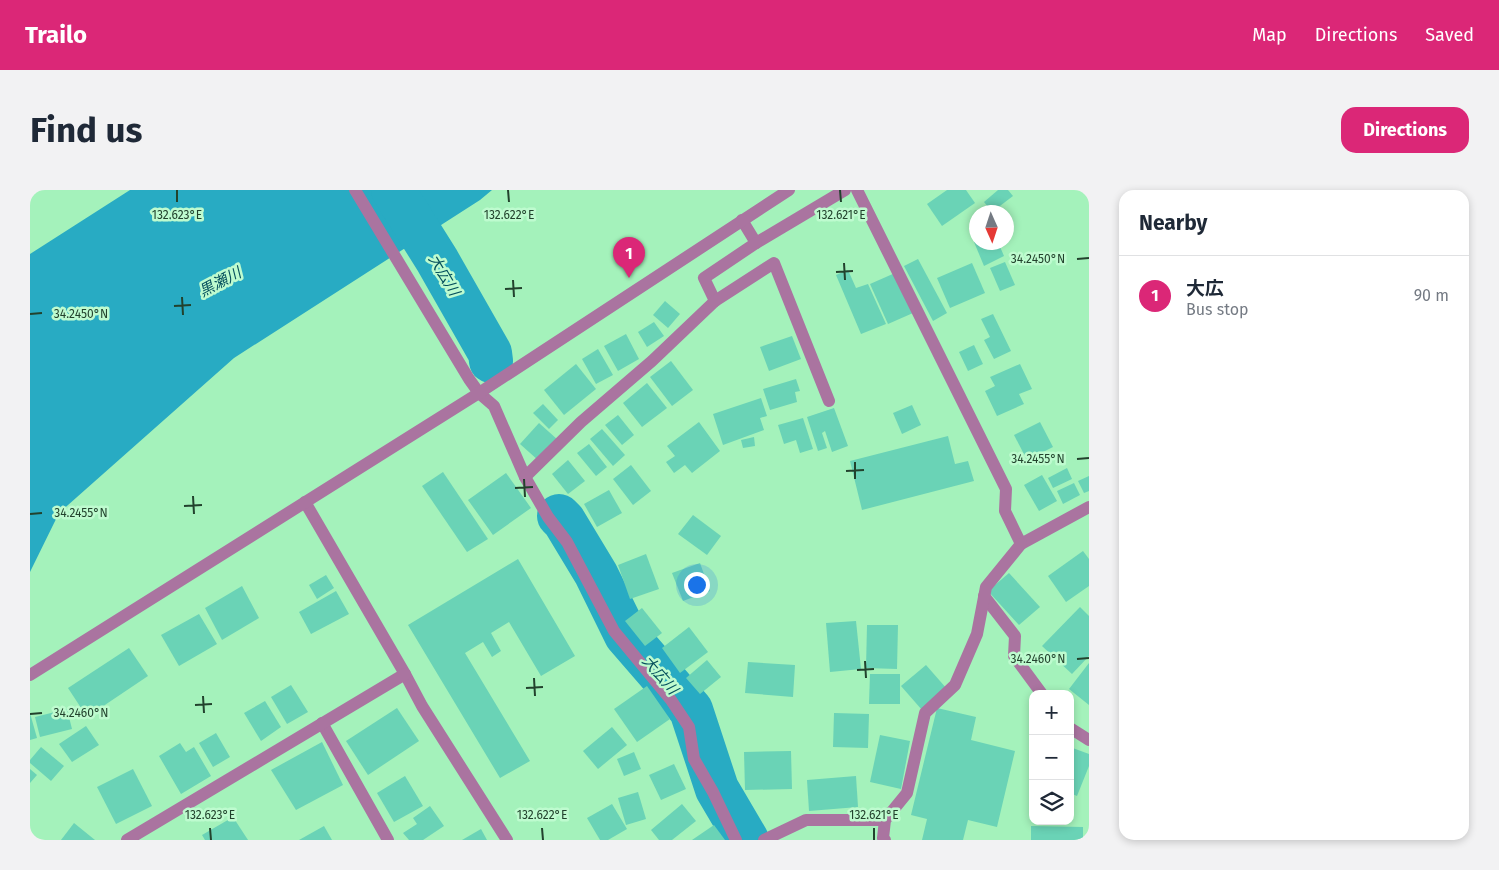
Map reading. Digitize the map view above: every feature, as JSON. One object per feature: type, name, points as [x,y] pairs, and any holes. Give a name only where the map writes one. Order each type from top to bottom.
[{"type":"street","points":[[355,190],[467,375],[479,393],[494,406],[526,477],[548,516],[567,542],[614,631],[671,700],[689,727],[694,760],[713,792],[736,840]]},
{"type":"street","points":[[30,675],[479,393],[789,190]]},
{"type":"street","points":[[715,301],[704,278],[756,243],[845,190]]},
{"type":"street","points":[[857,190],[1006,489],[1005,511],[1021,544]]},
{"type":"street","points":[[742,220],[756,243]]},
{"type":"street","points":[[526,477],[581,422],[652,361],[715,301],[774,263],[829,401]]},
{"type":"street","points":[[306,502],[422,706],[507,840]]},
{"type":"street","points":[[885,840],[883,838],[885,820],[907,793],[926,713],[955,685],[977,634],[986,588],[1021,544],[1089,507]]},
{"type":"street","points":[[984,596],[1015,636],[1014,656],[1039,690]]},
{"type":"street","points":[[127,840],[405,674]]},
{"type":"street","points":[[322,723],[388,840]]},
{"type":"street","points":[[1074,731],[1089,740]]},
{"type":"street","points":[[764,840],[806,820],[885,820]]},
{"type":"water","name":"黒瀬川","points":[[130,190],[492,190],[480,200],[234,358],[59,513],[30,572],[30,254]]},
{"type":"building","points":[[947,190],[966,190],[975,203],[969,205],[969,207],[942,226],[927,204]]},
{"type":"building","points":[[998,190],[1008,190],[1013,196],[1001,205],[986,205],[984,202]]},
{"type":"building","points":[[977,250],[1001,250],[1004,256],[984,266]]},
{"type":"building","points":[[918,259],[947,313],[933,321],[904,266]]},
{"type":"building","points":[[1005,262],[1015,285],[1000,291],[990,268]]},
{"type":"building","points":[[972,263],[985,293],[950,308],[937,278]]},
{"type":"building","points":[[848,270],[856,288],[868,284],[886,324],[861,334],[836,275]]},
{"type":"building","points":[[895,273],[913,313],[888,324],[870,284]]},
{"type":"building","points":[[665,301],[680,314],[668,328],[653,315]]},
{"type":"building","points":[[993,314],[1011,351],[994,359],[984,340],[990,337],[981,319]]},
{"type":"building","points":[[654,322],[664,336],[647,347],[638,332]]},
{"type":"building","points":[[626,334],[639,359],[618,371],[604,346]]},
{"type":"building","points":[[792,336],[801,359],[769,371],[760,347]]},
{"type":"building","points":[[974,345],[983,364],[968,371],[959,352]]},
{"type":"building","points":[[598,349],[613,375],[596,384],[582,359]]},
{"type":"building","points":[[671,361],[693,390],[672,406],[650,377]]},
{"type":"building","points":[[576,364],[596,389],[564,415],[544,390]]},
{"type":"building","points":[[1020,364],[1032,389],[1019,394],[1024,404],[997,416],[985,391],[995,386],[990,377]]},
{"type":"building","points":[[796,379],[800,391],[795,392],[797,402],[770,410],[763,389]]},
{"type":"building","points":[[647,383],[667,408],[642,427],[623,403]]},
{"type":"building","points":[[761,398],[767,416],[760,418],[764,430],[723,445],[713,414]]},
{"type":"building","points":[[543,404],[558,420],[549,429],[533,413]]},
{"type":"building","points":[[912,405],[921,425],[902,434],[893,413]]},
{"type":"building","points":[[834,408],[848,446],[832,452],[825,431],[822,433],[827,448],[818,451],[807,417]]},
{"type":"building","points":[[618,415],[634,435],[622,445],[605,425]]},
{"type":"building","points":[[803,418],[813,449],[800,453],[796,440],[784,444],[778,425]]},
{"type":"building","points":[[699,422],[720,451],[692,473],[685,465],[674,473],[666,462],[675,456],[667,446]]},
{"type":"building","points":[[1040,422],[1053,447],[1027,460],[1014,435]]},
{"type":"building","points":[[539,423],[558,440],[539,461],[520,444]]},
{"type":"building","points":[[602,429],[625,455],[613,466],[590,439]]},
{"type":"building","points":[[948,436],[955,464],[968,461],[974,481],[862,510],[850,461]]},
{"type":"building","points":[[754,437],[755,446],[743,448],[741,440]]},
{"type":"building","points":[[589,444],[607,467],[596,476],[577,453]]},
{"type":"building","points":[[568,460],[585,481],[568,494],[552,474]]},
{"type":"building","points":[[631,465],[651,491],[633,505],[613,479]]},
{"type":"building","points":[[1067,468],[1072,479],[1053,488],[1048,478]]},
{"type":"building","points":[[443,472],[488,539],[467,552],[422,486]]},
{"type":"building","points":[[506,473],[531,508],[493,535],[468,500]]},
{"type":"building","points":[[1042,475],[1057,501],[1039,511],[1024,485]]},
{"type":"building","points":[[1089,476],[1089,491],[1084,493],[1078,481]]},
{"type":"building","points":[[1074,483],[1080,495],[1063,504],[1057,491]]},
{"type":"building","points":[[609,490],[622,513],[597,527],[584,504]]},
{"type":"building","points":[[693,515],[721,536],[707,555],[678,534]]},
{"type":"building","points":[[1083,551],[1089,559],[1089,586],[1066,602],[1048,576]]},
{"type":"building","points":[[646,554],[659,589],[630,599],[618,565]]},
{"type":"building","points":[[518,559],[575,656],[541,676],[509,622],[491,633],[501,651],[492,657],[483,642],[465,653],[530,761],[500,778],[408,625]]},
{"type":"building","points":[[700,563],[710,591],[683,601],[672,573]]},
{"type":"building","points":[[1009,573],[1040,607],[1019,625],[988,591]]},
{"type":"building","points":[[326,575],[334,588],[317,599],[309,585]]},
{"type":"building","points":[[242,586],[259,618],[222,640],[205,608]]},
{"type":"building","points":[[336,591],[349,614],[311,634],[299,612]]},
{"type":"building","points":[[1080,607],[1089,616],[1089,656],[1072,674],[1042,646]]},
{"type":"building","points":[[642,608],[662,633],[645,646],[625,621]]},
{"type":"building","points":[[199,614],[217,644],[179,666],[161,635]]},
{"type":"building","points":[[856,621],[861,669],[830,672],[826,623]]},
{"type":"building","points":[[867,625],[898,625],[897,669],[866,668]]},
{"type":"building","points":[[689,627],[708,652],[680,673],[662,648]]},
{"type":"building","points":[[129,648],[148,676],[87,717],[68,688]]},
{"type":"building","points":[[707,660],[721,677],[700,694],[686,678]]},
{"type":"building","points":[[748,662],[795,665],[793,697],[745,693]]},
{"type":"building","points":[[1089,663],[1089,705],[1074,693],[1074,690],[1069,689]]},
{"type":"building","points":[[926,665],[947,689],[922,710],[901,686]]},
{"type":"building","points":[[870,674],[900,674],[900,704],[869,704]]},
{"type":"building","points":[[291,685],[308,712],[287,724],[271,697]]},
{"type":"building","points":[[647,686],[670,719],[637,742],[614,709]]},
{"type":"building","points":[[265,701],[281,727],[261,741],[244,713]]},
{"type":"building","points":[[397,708],[419,741],[368,775],[346,741]]},
{"type":"building","points":[[937,708],[976,717],[971,740],[1015,751],[997,827],[968,820],[963,840],[922,840],[927,819],[911,815]]},
{"type":"building","points":[[67,709],[72,729],[40,737],[35,717]]},
{"type":"building","points":[[30,713],[37,738],[30,740]]},
{"type":"building","points":[[834,713],[869,714],[868,748],[833,747]]},
{"type":"building","points":[[86,726],[99,745],[72,762],[59,744]]},
{"type":"building","points":[[612,727],[627,745],[598,769],[583,751]]},
{"type":"building","points":[[216,733],[230,757],[213,767],[199,743]]},
{"type":"building","points":[[880,735],[910,741],[901,789],[870,782]]},
{"type":"building","points":[[322,742],[343,785],[296,810],[271,770]]},
{"type":"building","points":[[180,743],[186,752],[194,747],[211,776],[181,794],[159,756]]},
{"type":"building","points":[[41,747],[64,766],[51,781],[30,763],[30,760]]},
{"type":"building","points":[[1074,748],[1089,754],[1089,766],[1077,796],[1074,795]]},
{"type":"building","points":[[791,751],[792,789],[745,790],[744,752]]},
{"type":"building","points":[[634,752],[641,769],[624,776],[617,759]]},
{"type":"building","points":[[674,764],[686,789],[661,800],[649,775]]},
{"type":"building","points":[[30,769],[37,775],[30,783]]},
{"type":"building","points":[[133,769],[152,806],[116,824],[97,787]]},
{"type":"building","points":[[405,776],[423,806],[394,822],[377,793]]},
{"type":"building","points":[[856,776],[858,807],[809,811],[807,780]]},
{"type":"building","points":[[638,792],[646,819],[626,825],[618,798]]},
{"type":"building","points":[[612,804],[627,829],[608,840],[600,840],[587,818]]},
{"type":"building","points":[[682,804],[696,821],[672,840],[659,840],[651,830]]},
{"type":"building","points":[[430,806],[444,826],[423,840],[409,840],[403,833],[417,824],[413,818]]},
{"type":"building","points":[[233,817],[248,840],[205,840],[202,835]]},
{"type":"building","points":[[74,823],[95,840],[61,840]]},
{"type":"building","points":[[714,825],[725,840],[692,840]]},
{"type":"building","points":[[324,826],[332,840],[299,840]]},
{"type":"building","points":[[1031,826],[1083,827],[1083,840],[1031,840]]},
{"type":"building","points":[[481,829],[487,840],[462,840]]},
{"type":"waterway","name":"大広川","points":[[393,190],[437,260],[490,353],[491,361]]},
{"type":"waterway","name":"大広川","points":[[559,516],[564,521],[596,574],[626,635],[691,710],[717,789],[747,840]]},
{"type":"place","name":"大広","points":[[629,278]]}]
